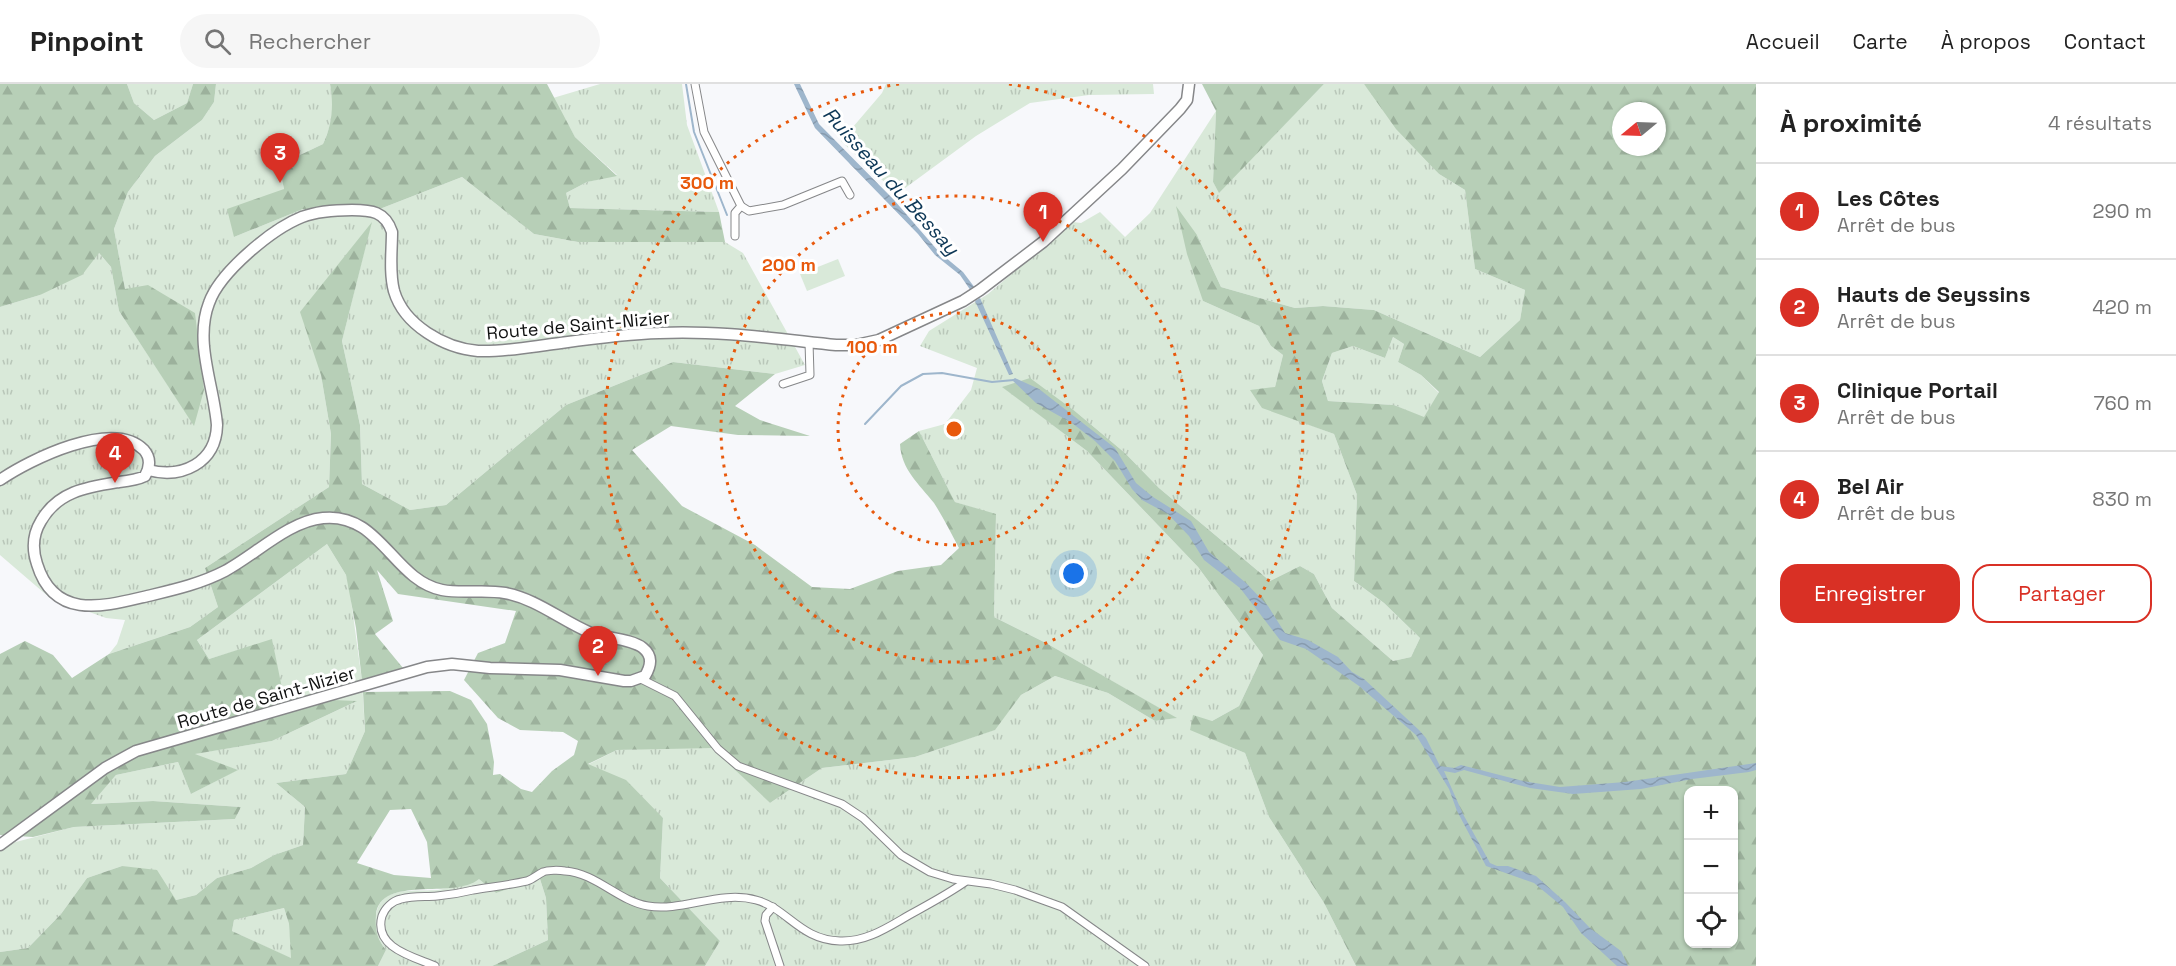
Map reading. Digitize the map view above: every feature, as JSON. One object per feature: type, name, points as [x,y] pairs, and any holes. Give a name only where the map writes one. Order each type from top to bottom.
[{"type":"main road","name":"Route de Saint-Nizier","points":[[148,470],[175,473],[194,467],[212,451],[217,434],[203,333],[206,313],[213,293],[225,275],[292,222],[322,212],[366,210],[382,215],[392,232],[392,280],[398,302],[409,318],[424,331],[468,350],[495,351],[591,338],[700,332],[845,346],[869,343],[939,313],[980,290],[1043,242],[1122,169],[1180,109],[1186,100],[1190,84]]},
{"type":"main road","points":[[0,480],[32,461],[94,440],[116,439],[134,443],[147,455],[148,470],[140,478],[90,487],[65,496],[51,507],[38,527],[34,551],[39,571],[49,587],[71,603],[102,606],[199,582],[224,571],[299,525],[317,518],[341,518],[355,522],[368,530],[416,579],[427,586],[449,591],[513,595],[534,603],[591,633],[632,643],[644,649],[650,658],[650,668],[641,679]]},
{"type":"main road","name":"Route de Saint-Nizier","points":[[0,845],[105,768],[136,752],[427,668],[465,664],[490,668],[560,670],[624,681],[641,679]]},
{"type":"street","points":[[695,84],[704,132],[741,206],[749,211],[783,205],[842,181],[850,195]]},
{"type":"street","points":[[735,236],[735,213],[741,206]]},
{"type":"street","points":[[783,384],[810,375],[809,342]]},
{"type":"street","points":[[641,679],[675,696],[718,749],[738,766],[843,804],[863,818],[891,847],[911,862],[941,876],[1016,890],[1062,907],[1145,966]]},
{"type":"street","points":[[435,966],[402,953],[386,940],[381,930],[381,921],[385,909],[391,904],[404,898],[451,894],[525,881],[543,872],[565,871],[586,876],[629,901],[651,907],[694,901],[754,899],[773,907],[796,926],[809,933],[830,940],[848,941],[865,938],[891,927],[965,882]]},
{"type":"street","points":[[773,907],[766,915],[765,921],[780,966]]},
{"type":"green space","points":[[0,84],[127,84],[134,103],[154,120],[187,103],[193,84],[216,84],[214,102],[202,120],[155,156],[128,192],[114,229],[125,289],[148,285],[195,313],[204,390],[194,426],[119,311],[111,267],[99,253],[82,275],[40,295],[0,307]]},
{"type":"green space","points":[[127,84],[193,84],[187,103],[154,120],[134,103]]},
{"type":"green space","points":[[216,84],[330,84],[332,92],[332,115],[323,144],[279,165],[284,189],[234,237],[303,209],[372,212],[462,177],[534,234],[578,242],[725,242],[743,253],[805,365],[775,374],[673,362],[566,405],[446,505],[410,510],[362,484],[360,425],[342,341],[371,224],[321,375],[331,434],[329,487],[205,568],[218,607],[190,627],[109,654],[117,644],[125,620],[106,618],[50,598],[0,555],[0,307],[40,295],[98,252],[111,267],[119,311],[194,425],[125,289],[114,229],[128,192],[155,156],[202,120],[214,102]]},
{"type":"green space","points":[[330,84],[547,84],[575,137],[617,176],[587,182],[566,193],[570,208],[719,212],[725,242],[578,242],[534,234],[462,177],[372,212],[303,209],[234,237],[227,209],[284,189],[279,165],[323,144],[331,115]]},
{"type":"green space","points":[[600,84],[682,84],[687,125],[719,212],[570,208],[566,193],[587,182],[617,175],[575,137],[553,98]]},
{"type":"green space","points":[[886,84],[1153,84],[1154,94],[1089,95],[1030,103],[976,136],[897,194],[841,141],[882,93]]},
{"type":"green space","points":[[1202,84],[1324,84],[1219,193],[1213,182],[1216,111]]},
{"type":"green space","points":[[1324,84],[1364,84],[1369,89],[1439,174],[1465,190],[1475,269],[1525,290],[1520,320],[1480,357],[1374,310],[1323,306],[1295,308],[1221,287],[1197,235],[1203,301],[1259,326],[1271,346],[1283,355],[1275,387],[1262,407],[1334,434],[1357,495],[1354,581],[1384,603],[1420,638],[1411,657],[1393,661],[1332,608],[1314,574],[1300,566],[1270,581],[1159,488],[1125,453],[1076,412],[1003,387],[1087,451],[1198,567],[1263,655],[1239,706],[1212,721],[1190,729],[1245,753],[1269,817],[1324,903],[1356,966],[705,966],[720,941],[660,878],[663,818],[587,765],[617,750],[713,748],[770,803],[822,768],[915,757],[994,730],[1021,695],[1055,676],[1108,693],[1155,721],[1176,718],[1046,643],[994,617],[996,515],[955,502],[919,431],[945,424],[971,390],[977,368],[920,346],[929,331],[988,294],[1073,222],[1081,223],[1100,212],[1125,237],[1150,213],[1216,111],[1213,182],[1219,192]]},
{"type":"green space","points":[[1364,84],[1756,84],[1756,966],[1356,966],[1324,903],[1269,817],[1245,753],[1190,730],[1193,715],[1212,721],[1239,706],[1263,655],[1198,567],[1087,451],[1002,387],[1030,378],[1076,412],[1125,453],[1159,488],[1270,581],[1300,566],[1314,574],[1332,608],[1393,661],[1411,657],[1420,638],[1384,603],[1354,581],[1357,495],[1334,434],[1262,408],[1250,390],[1275,387],[1283,355],[1271,346],[1259,326],[1203,301],[1187,254],[1176,206],[1197,235],[1221,287],[1295,308],[1323,306],[1374,310],[1480,357],[1520,320],[1525,290],[1475,269],[1465,190],[1439,174],[1396,129]],"holes":[[[1393,337],[1404,344],[1398,362],[1421,375],[1439,392],[1424,417],[1394,405],[1328,401],[1322,381],[1332,353],[1353,346],[1385,358]]]},
{"type":"green space","points":[[372,222],[342,341],[360,425],[362,484],[410,510],[446,505],[566,405],[673,362],[775,374],[735,406],[760,420],[810,436],[738,435],[671,426],[632,450],[682,506],[755,545],[812,587],[850,589],[898,571],[941,565],[959,548],[934,503],[907,469],[901,453],[900,444],[919,431],[955,502],[996,514],[994,617],[1046,643],[1177,718],[1155,721],[1108,693],[1055,676],[1021,695],[995,730],[915,757],[822,768],[770,803],[712,748],[617,750],[588,764],[626,780],[663,818],[660,878],[720,941],[705,966],[492,966],[548,940],[546,898],[540,879],[496,893],[479,879],[468,885],[453,888],[404,891],[390,895],[381,903],[376,915],[376,930],[386,950],[378,966],[0,966],[0,952],[28,948],[61,914],[87,878],[122,866],[157,870],[176,900],[196,895],[217,878],[251,868],[274,855],[303,845],[305,807],[276,783],[346,774],[365,731],[363,692],[450,691],[471,700],[487,724],[494,762],[493,775],[500,774],[521,789],[532,792],[552,771],[574,755],[578,741],[563,732],[520,730],[498,718],[464,680],[478,653],[505,643],[516,611],[398,594],[377,570],[393,621],[375,634],[403,668],[362,681],[356,628],[346,575],[327,544],[197,640],[209,659],[272,639],[284,698],[357,701],[272,741],[195,754],[238,770],[191,794],[178,762],[116,775],[91,804],[153,801],[241,807],[235,819],[74,827],[33,837],[0,835],[0,654],[25,641],[53,655],[72,678],[109,654],[190,627],[218,607],[205,568],[329,487],[331,434],[321,375],[300,312]],"holes":[[[411,809],[427,842],[431,878],[394,875],[357,863],[390,810]],[[284,908],[289,924],[291,958],[232,931],[234,920]]]},
{"type":"green space","points":[[838,259],[845,276],[807,291],[800,274]]},
{"type":"green space","points":[[1393,337],[1404,344],[1398,362],[1421,375],[1439,393],[1424,418],[1394,405],[1328,401],[1322,381],[1332,353],[1353,346],[1385,358]]},
{"type":"green space","points":[[327,544],[346,575],[349,585],[362,681],[365,731],[346,774],[276,783],[305,807],[303,845],[274,855],[251,868],[217,878],[196,895],[176,900],[122,866],[87,878],[61,914],[28,948],[0,952],[0,850],[4,845],[74,827],[235,819],[241,807],[153,801],[90,804],[116,775],[178,762],[191,794],[237,770],[193,754],[272,741],[355,702],[283,698],[272,640],[209,659],[197,640]]},
{"type":"green space","points":[[479,878],[496,893],[540,879],[546,898],[548,940],[492,966],[378,966],[386,950],[377,934],[376,926],[376,916],[384,899],[400,892],[438,890]]},
{"type":"green space","points":[[284,908],[289,924],[292,959],[232,931],[234,920]]},
{"type":"water","points":[[794,84],[800,84],[819,124],[894,200],[939,252],[963,272],[975,288],[971,291],[960,275],[935,255],[918,234],[815,128]]},
{"type":"water","points":[[980,298],[1013,374],[1009,375],[975,301]]},
{"type":"water","points":[[1015,378],[1039,389],[1115,448],[1136,483],[1153,497],[1191,521],[1209,552],[1246,583],[1268,606],[1285,633],[1308,640],[1338,657],[1352,672],[1364,679],[1426,738],[1440,766],[1454,768],[1461,765],[1523,781],[1560,787],[1625,782],[1756,763],[1756,770],[1749,772],[1692,779],[1641,789],[1573,794],[1530,788],[1464,770],[1455,773],[1444,771],[1463,814],[1490,863],[1497,866],[1508,866],[1536,876],[1590,928],[1621,951],[1628,966],[1617,966],[1581,933],[1563,907],[1534,883],[1486,866],[1457,811],[1449,789],[1416,735],[1359,686],[1306,649],[1280,640],[1240,588],[1204,560],[1189,536],[1168,514],[1142,500],[1132,489],[1115,461],[1095,441],[1072,423],[1036,403],[1012,380]]},
{"type":"waterway","points":[[686,84],[694,132],[727,215]]},
{"type":"waterway","points":[[865,424],[901,386],[923,374],[942,373],[992,382],[1014,380]]},
{"type":"place","name":"Clinique Portail","points":[[280,183]]},
{"type":"place","name":"Les Côtes","points":[[1043,242]]},
{"type":"place","name":"Bel Air","points":[[115,483]]},
{"type":"place","name":"Hauts de Seyssins","points":[[598,676]]},
{"type":"water label","name":"Ruisseau du Bessay","points":[[891,181]]}]
